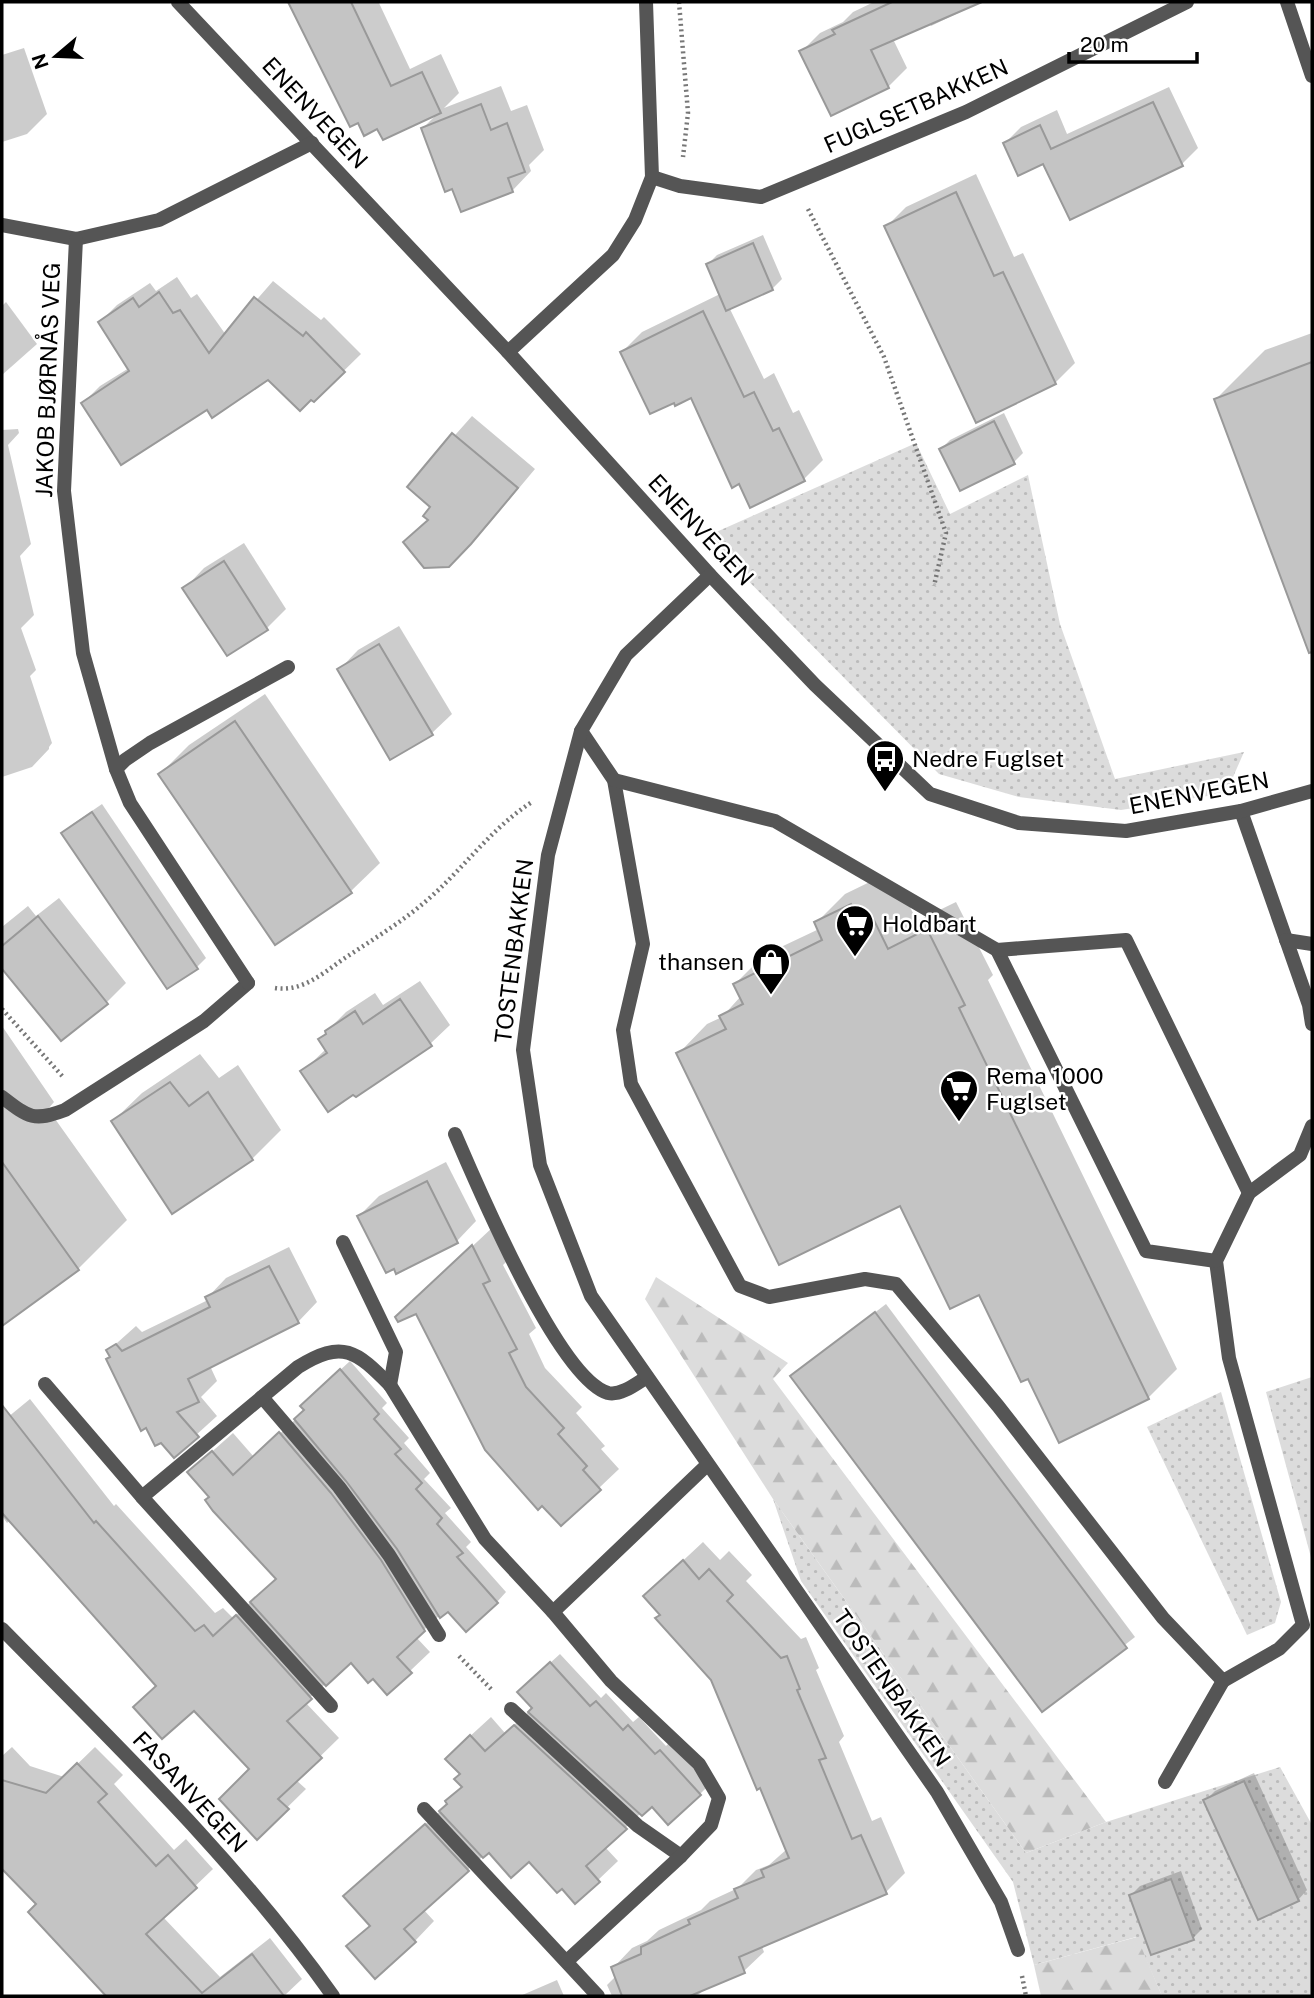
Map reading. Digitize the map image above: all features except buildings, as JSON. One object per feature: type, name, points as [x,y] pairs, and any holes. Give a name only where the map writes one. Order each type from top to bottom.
[{"type":"street","name":"ENENVEGEN","points":[[178,2],[508,352],[710,575],[815,685],[930,794],[1019,823],[1126,831],[1241,811],[1312,791]]},
{"type":"street","points":[[508,352],[613,254],[635,220],[652,177],[646,2]]},
{"type":"street","name":"FUGLSETBAKKEN","points":[[652,177],[680,186],[761,197],[966,112],[1187,2]]},
{"type":"street","points":[[1287,2],[1312,76]]},
{"type":"street","points":[[2,225],[76,239],[159,220],[312,143]]},
{"type":"street","name":"JAKOB BJØRNÅS VEG","points":[[76,239],[64,491],[83,653],[116,769],[130,803],[248,983]]},
{"type":"street","name":"TOSTENBAKKEN","points":[[710,575],[626,655],[581,731],[548,855],[523,1050],[540,1165],[591,1296],[937,1792],[1001,1902],[1018,1950]]},
{"type":"street","points":[[116,769],[150,743],[288,667]]},
{"type":"street","points":[[581,731],[614,780],[643,944],[624,1030],[631,1084],[740,1286],[769,1297],[865,1279],[896,1284],[998,1406],[1163,1618],[1223,1681]]},
{"type":"street","points":[[614,780],[775,821],[997,950],[1146,1251],[1216,1261]]},
{"type":"street","points":[[1241,811],[1308,1005],[1312,1024]]},
{"type":"street","points":[[997,950],[1126,940],[1249,1194]]},
{"type":"street","points":[[1286,940],[1312,944]]},
{"type":"street","points":[[2,1097],[23,1114],[44,1118],[65,1110],[204,1021],[248,983]]},
{"type":"street","points":[[1165,1782],[1223,1681],[1279,1649],[1303,1625],[1229,1358],[1216,1261],[1249,1194],[1300,1155],[1312,1126]]},
{"type":"street","points":[[455,1134],[498,1233],[538,1308],[576,1366],[594,1384],[610,1394],[621,1392],[647,1377]]},
{"type":"street","points":[[344,1242],[397,1352],[390,1385]]},
{"type":"street","points":[[142,1497],[298,1367],[318,1354],[343,1351],[363,1358],[390,1385],[485,1539],[553,1612],[611,1681],[699,1764],[719,1798],[711,1825],[567,1961]]},
{"type":"street","points":[[45,1384],[142,1497],[331,1706]]},
{"type":"street","points":[[262,1397],[339,1487],[389,1555],[439,1635]]},
{"type":"street","points":[[553,1612],[707,1465]]},
{"type":"street","name":"FASANVEGEN","points":[[2,1629],[165,1796],[298,1946],[333,1996]]},
{"type":"street","points":[[511,1709],[638,1826],[681,1856]]},
{"type":"street","points":[[424,1809],[598,1996]]},
{"type":"path","points":[[679,2],[688,113],[680,186]]},
{"type":"path","points":[[795,183],[884,357],[946,533],[934,586]]},
{"type":"path","points":[[248,983],[288,990],[306,984],[396,924],[433,895],[514,815],[568,779]]},
{"type":"path","points":[[2,1009],[83,1099]]},
{"type":"path","points":[[439,1635],[511,1709]]},
{"type":"green space","points":[[916,443],[950,514],[1028,475],[1060,624],[1115,779],[1244,752],[1226,793],[1121,810],[1019,797],[939,774],[705,537]]},
{"type":"green space","points":[[656,1277],[788,1363],[773,1379],[1106,1822],[1026,1853],[773,1499],[645,1299]]},
{"type":"green space","points":[[1312,1377],[1312,1561],[1266,1392]]},
{"type":"green space","points":[[1221,1392],[1281,1602],[1275,1623],[1247,1635],[1147,1427]]},
{"type":"green space","points":[[773,1499],[1026,1853],[1106,1822],[1280,1767],[1312,1825],[1312,1996],[1162,1996],[1136,1937],[1034,1965],[1013,1882],[801,1581]]},
{"type":"green space","points":[[1137,1937],[1162,1996],[1041,1996],[1034,1965]]},
{"type":"place","name":"Nedre Fuglset","points":[[885,793]]},
{"type":"place","name":"Holdbart","points":[[855,958]]},
{"type":"place","name":"thansen","points":[[771,996]]},
{"type":"place","name":"Rema 1000 Fuglset","points":[[959,1123]]}]
